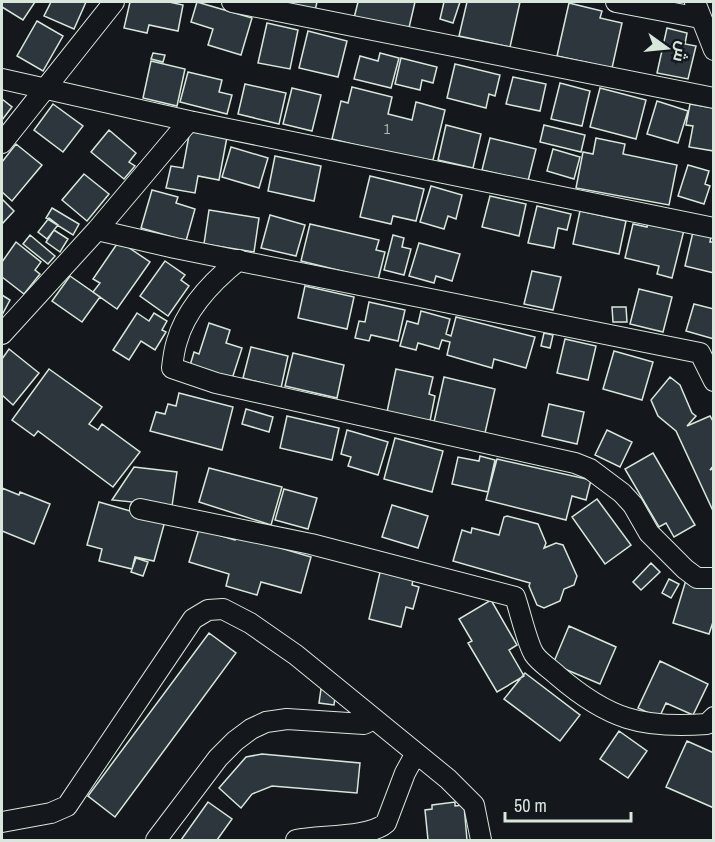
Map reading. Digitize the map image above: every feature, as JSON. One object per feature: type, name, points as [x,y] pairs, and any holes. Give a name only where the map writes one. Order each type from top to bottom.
[{"type":"street","points":[[2,142],[114,2]]},
{"type":"street","points":[[232,2],[714,98]]},
{"type":"street","points":[[616,2],[698,10],[714,50]]},
{"type":"street","points":[[2,79],[189,121],[714,228]]},
{"type":"street","points":[[2,334],[97,230],[189,121]]},
{"type":"street","points":[[97,230],[700,353],[714,381]]},
{"type":"street","points":[[239,260],[224,272],[189,313],[177,340],[172,368],[216,383],[574,463],[590,469],[633,504],[649,533],[685,569],[697,578],[714,578]]},
{"type":"street","points":[[140,509],[312,544],[515,597],[534,655],[572,688],[605,711],[647,724],[676,726],[707,724],[714,717]]},
{"type":"street","points":[[2,822],[51,813],[67,806],[193,619],[208,610],[223,609],[250,622],[296,655],[416,753],[474,805],[481,840]]},
{"type":"street","points":[[156,840],[219,758],[251,729],[266,722],[287,719],[364,724],[374,719]]},
{"type":"street","points":[[296,840],[366,832],[380,828],[386,823],[405,773],[416,753]]},
{"type":"building","points":[[2,2],[35,2],[23,20],[2,7]]},
{"type":"building","points":[[51,2],[86,2],[74,29],[44,16]]},
{"type":"building","points":[[130,2],[169,2],[183,5],[178,31],[149,25],[147,33],[124,28]]},
{"type":"building","points":[[197,2],[252,18],[241,55],[208,45],[213,29],[191,22]]},
{"type":"building","points":[[266,2],[317,2],[315,11]]},
{"type":"building","points":[[358,2],[415,2],[408,32],[354,18]]},
{"type":"building","points":[[444,2],[460,2],[453,23],[440,19]]},
{"type":"building","points":[[467,2],[520,2],[510,47],[459,36]]},
{"type":"building","points":[[569,3],[602,11],[600,18],[622,23],[612,68],[557,56]]},
{"type":"building","points":[[37,21],[63,36],[43,71],[17,56]]},
{"type":"building","points":[[267,23],[298,30],[290,69],[258,63]]},
{"type":"building","points":[[667,28],[687,33],[685,44],[696,46],[688,79],[657,73]]},
{"type":"building","points":[[308,31],[347,41],[338,77],[299,68]]},
{"type":"building","points":[[153,53],[165,55],[163,62],[151,59]]},
{"type":"building","points":[[380,53],[399,58],[391,88],[354,79],[360,56],[378,61]]},
{"type":"building","points":[[401,58],[437,67],[433,83],[422,80],[420,90],[395,84]]},
{"type":"building","points":[[151,61],[185,69],[177,106],[143,98]]},
{"type":"building","points":[[455,64],[500,75],[495,96],[489,94],[486,108],[447,98]]},
{"type":"building","points":[[188,72],[222,80],[219,92],[232,95],[227,114],[180,102]]},
{"type":"building","points":[[513,77],[546,84],[540,111],[506,104]]},
{"type":"building","points":[[560,83],[590,91],[582,126],[551,119]]},
{"type":"building","points":[[245,84],[286,93],[279,124],[238,114]]},
{"type":"building","points":[[352,87],[392,97],[388,114],[412,120],[416,102],[445,110],[432,164],[332,139],[341,101],[348,103]]},
{"type":"building","points":[[292,88],[321,95],[312,131],[283,124]]},
{"type":"building","points":[[600,88],[646,100],[636,139],[590,127]]},
{"type":"building","points":[[2,99],[12,107],[2,120]]},
{"type":"building","points":[[657,101],[688,111],[678,143],[647,134]]},
{"type":"building","points":[[53,104],[83,126],[63,152],[34,130]]},
{"type":"building","points":[[690,104],[714,108],[714,151],[689,147],[693,126],[686,125]]},
{"type":"building","points":[[446,125],[481,134],[473,168],[438,160]]},
{"type":"building","points":[[544,125],[585,135],[581,152],[540,142]]},
{"type":"building","points":[[109,130],[136,153],[129,162],[135,166],[124,179],[91,152]]},
{"type":"building","points":[[190,130],[227,137],[219,180],[198,176],[195,193],[166,188],[171,166],[183,168]]},
{"type":"building","points":[[490,138],[536,149],[528,181],[482,170]]},
{"type":"building","points":[[596,138],[625,144],[623,154],[677,165],[669,205],[576,188],[583,152],[593,154]]},
{"type":"building","points":[[16,144],[42,165],[12,201],[2,192],[2,162]]},
{"type":"building","points":[[231,147],[268,158],[259,188],[222,177]]},
{"type":"building","points":[[553,149],[580,157],[574,179],[547,171]]},
{"type":"building","points":[[275,156],[321,166],[314,201],[268,191]]},
{"type":"building","points":[[688,165],[709,171],[705,184],[710,186],[704,204],[678,196]]},
{"type":"building","points":[[84,174],[109,194],[87,221],[62,200]]},
{"type":"building","points":[[370,176],[424,189],[416,221],[393,216],[391,224],[360,217]]},
{"type":"building","points":[[431,186],[462,195],[456,219],[448,216],[444,229],[420,222]]},
{"type":"building","points":[[152,190],[178,197],[176,203],[195,209],[186,241],[141,228]]},
{"type":"building","points":[[490,196],[526,204],[519,236],[482,227]]},
{"type":"building","points":[[2,199],[14,211],[2,224]]},
{"type":"building","points":[[537,206],[571,214],[567,230],[558,228],[554,248],[528,243]]},
{"type":"building","points":[[52,208],[79,224],[73,235],[46,218]]},
{"type":"building","points":[[209,210],[259,218],[254,252],[204,244]]},
{"type":"building","points":[[580,211],[626,221],[619,254],[573,244]]},
{"type":"building","points":[[270,215],[305,225],[296,256],[261,248]]},
{"type":"building","points":[[49,218],[58,225],[47,239],[38,232]]},
{"type":"building","points":[[648,222],[684,230],[672,278],[657,274],[659,266],[625,258],[633,224],[647,227]]},
{"type":"building","points":[[310,224],[379,240],[376,250],[385,252],[378,280],[301,261]]},
{"type":"building","points":[[54,230],[68,239],[60,252],[46,242]]},
{"type":"building","points":[[693,232],[711,236],[710,242],[714,242],[714,273],[685,266]]},
{"type":"building","points":[[30,235],[55,256],[48,264],[23,244]]},
{"type":"building","points":[[393,235],[404,238],[402,247],[411,249],[404,275],[384,270]]},
{"type":"building","points":[[119,241],[150,262],[117,309],[93,292],[100,283],[93,279]]},
{"type":"building","points":[[16,242],[41,262],[35,270],[40,274],[24,294],[2,277],[2,262]]},
{"type":"building","points":[[419,243],[460,254],[452,281],[436,276],[434,283],[409,276]]},
{"type":"building","points":[[165,261],[185,275],[181,280],[189,286],[168,316],[140,296]]},
{"type":"building","points":[[532,271],[561,277],[553,310],[524,304]]},
{"type":"building","points":[[70,276],[100,297],[82,322],[52,301]]},
{"type":"building","points":[[305,286],[354,297],[347,329],[298,318]]},
{"type":"building","points":[[639,289],[672,297],[663,332],[630,324]]},
{"type":"building","points":[[2,295],[10,300],[2,315]]},
{"type":"building","points":[[369,302],[405,310],[398,341],[371,335],[369,341],[355,338],[359,321],[365,322]]},
{"type":"building","points":[[694,304],[714,309],[714,339],[686,331]]},
{"type":"building","points":[[612,307],[626,307],[627,322],[613,322]]},
{"type":"building","points":[[421,311],[450,319],[446,334],[451,336],[456,317],[535,337],[526,368],[494,359],[492,368],[447,355],[450,342],[442,340],[439,349],[418,343],[416,350],[400,346],[407,321],[418,324]]},
{"type":"building","points":[[137,313],[149,321],[154,313],[167,321],[162,330],[166,332],[155,350],[141,341],[129,360],[113,350]]},
{"type":"building","points":[[209,323],[230,330],[226,343],[242,348],[231,382],[189,369],[194,352],[199,354]]},
{"type":"building","points":[[544,333],[553,335],[550,348],[541,346]]},
{"type":"building","points":[[565,339],[596,346],[588,380],[557,373]]},
{"type":"building","points":[[251,347],[288,356],[281,388],[243,378]]},
{"type":"building","points":[[9,349],[39,373],[13,405],[2,395],[2,359]]},
{"type":"building","points":[[614,351],[653,362],[642,400],[603,389]]},
{"type":"building","points":[[293,353],[344,365],[337,398],[285,386]]},
{"type":"building","points":[[49,369],[102,407],[89,424],[98,430],[102,424],[140,452],[113,487],[38,431],[34,436],[12,420]]},
{"type":"building","points":[[396,369],[433,377],[429,394],[435,396],[430,421],[387,412]]},
{"type":"building","points":[[444,377],[495,389],[485,433],[434,422]]},
{"type":"building","points":[[670,377],[680,385],[692,413],[696,416],[687,426],[710,416],[714,423],[714,465],[710,470],[714,468],[714,513],[676,431],[658,416],[651,400]]},
{"type":"building","points":[[179,393],[233,407],[222,450],[150,431],[156,412],[165,414],[168,404],[176,406]]},
{"type":"building","points":[[549,404],[584,412],[577,444],[542,436]]},
{"type":"building","points":[[246,409],[273,417],[269,432],[242,424]]},
{"type":"building","points":[[287,416],[339,428],[332,460],[280,448]]},
{"type":"building","points":[[347,430],[388,442],[378,475],[348,466],[351,457],[341,454]]},
{"type":"building","points":[[607,430],[632,442],[620,467],[595,455]]},
{"type":"building","points":[[395,438],[443,451],[432,492],[384,479]]},
{"type":"building","points":[[653,453],[695,525],[674,537],[666,523],[659,527],[625,469]]},
{"type":"building","points":[[480,456],[495,460],[488,492],[452,484],[458,457],[479,461]]},
{"type":"building","points":[[497,459],[591,480],[586,500],[572,496],[566,520],[486,500]]},
{"type":"building","points":[[134,467],[177,472],[172,506],[112,500]]},
{"type":"building","points":[[209,468],[282,487],[271,525],[199,502]]},
{"type":"building","points":[[2,488],[19,495],[20,492],[50,504],[34,544],[2,531]]},
{"type":"building","points":[[284,489],[317,498],[308,529],[275,520]]},
{"type":"building","points":[[597,499],[631,545],[605,564],[572,517]]},
{"type":"building","points":[[99,502],[165,521],[154,561],[135,557],[132,569],[99,561],[102,549],[87,545]]},
{"type":"building","points":[[392,505],[428,516],[418,548],[382,537]]},
{"type":"building","points":[[504,517],[538,524],[546,543],[544,548],[556,543],[563,545],[577,576],[574,585],[564,589],[560,601],[544,608],[537,605],[529,586],[530,583],[453,561],[462,530],[471,533],[472,528],[499,535]]},
{"type":"building","points":[[199,529],[235,540],[236,535],[311,557],[301,593],[261,582],[257,595],[226,586],[229,574],[189,562]]},
{"type":"building","points":[[136,558],[148,562],[143,576],[131,572]]},
{"type":"building","points":[[651,563],[660,572],[641,590],[633,582]]},
{"type":"building","points":[[381,568],[414,576],[412,585],[419,587],[413,609],[406,607],[401,627],[369,619]]},
{"type":"building","points":[[669,579],[679,584],[671,598],[662,593]]},
{"type":"building","points":[[686,580],[714,589],[714,619],[709,634],[673,623]]},
{"type":"building","points":[[491,600],[517,645],[509,650],[524,676],[497,692],[468,643],[472,641],[459,619]]},
{"type":"building","points":[[569,626],[616,647],[600,684],[553,664]]},
{"type":"building","points":[[209,633],[236,653],[115,817],[88,796]]},
{"type":"building","points":[[660,661],[708,684],[693,715],[666,703],[659,718],[638,708]]},
{"type":"building","points":[[525,673],[580,715],[560,741],[504,699]]},
{"type":"building","points":[[321,689],[336,690],[334,705],[319,703]]},
{"type":"building","points":[[619,731],[647,751],[628,778],[600,759]]},
{"type":"building","points":[[687,741],[714,753],[714,808],[666,787]]},
{"type":"building","points":[[262,754],[360,763],[357,793],[272,786],[252,794],[241,808],[219,788],[246,757]]},
{"type":"building","points":[[208,802],[232,819],[217,840],[181,840]]},
{"type":"building","points":[[455,802],[455,806],[464,805],[467,840],[428,840],[425,810],[432,809],[432,805]]}]
